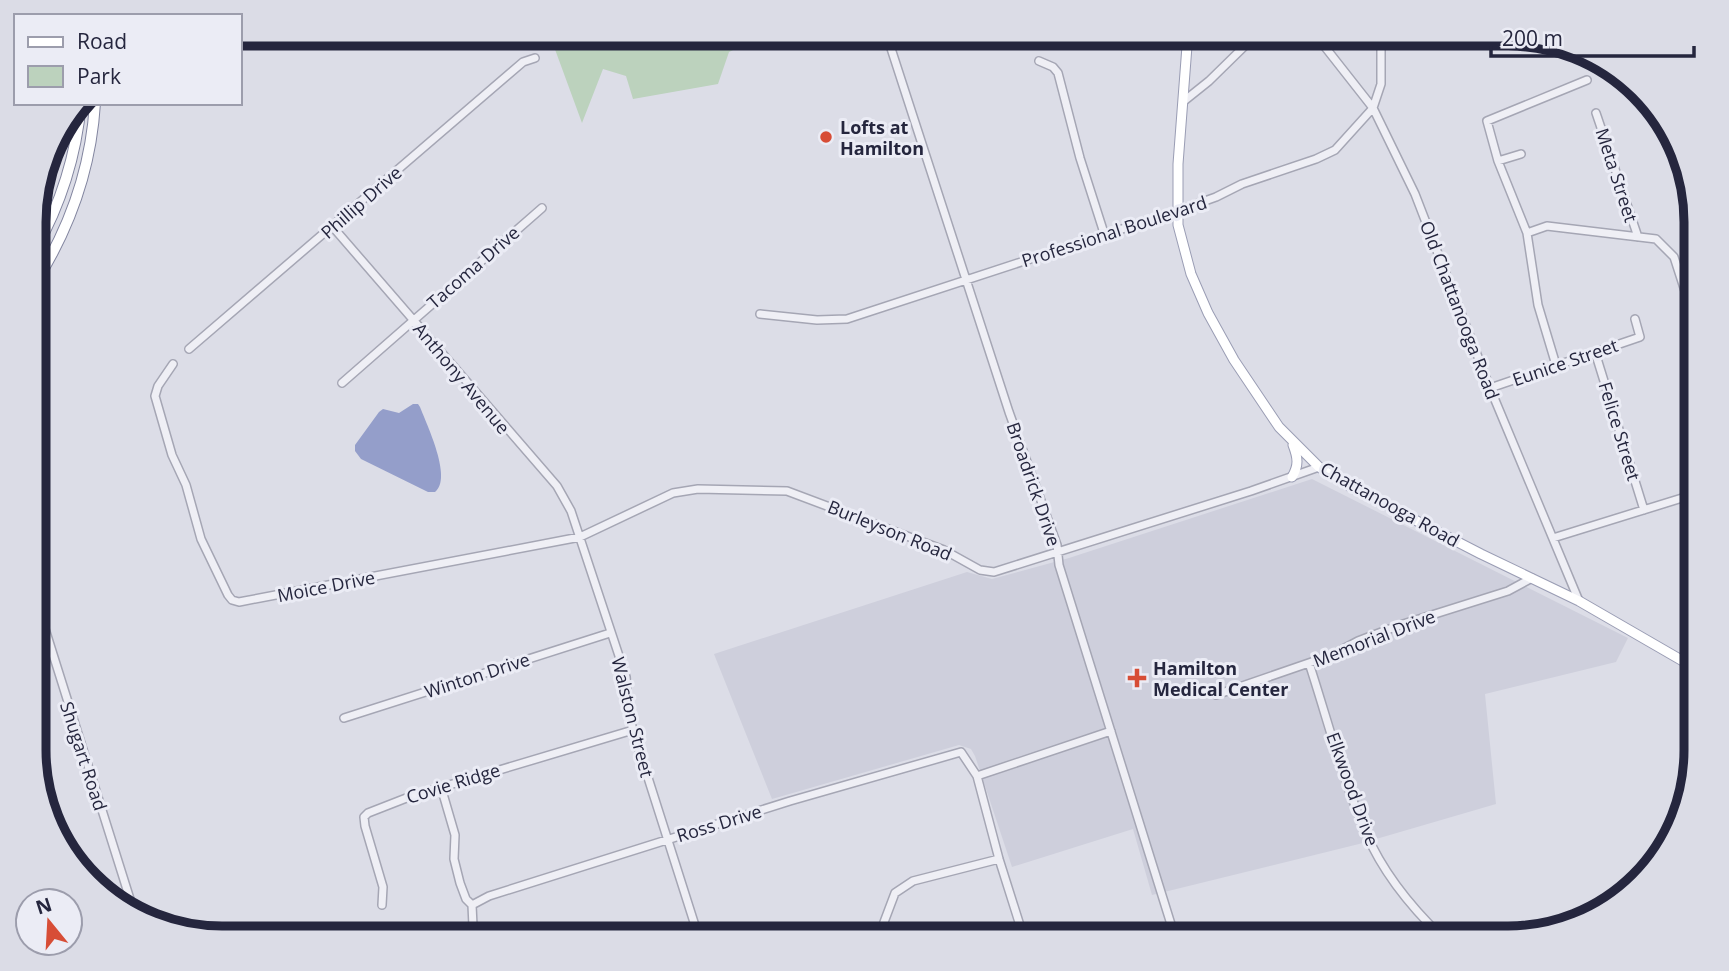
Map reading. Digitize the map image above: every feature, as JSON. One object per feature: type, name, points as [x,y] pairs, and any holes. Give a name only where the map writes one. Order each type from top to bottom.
[{"type":"highway","points":[[46,264],[60,240],[78,195],[90,148],[95,105]]},
{"type":"highway","points":[[46,232],[68,176],[79,118]]},
{"type":"main road","name":"Chattanooga Road","points":[[1187,45],[1178,160],[1178,225],[1191,274],[1208,313],[1260,401],[1291,440],[1319,467],[1349,486],[1579,601],[1683,661]]},
{"type":"main road","points":[[1291,440],[1298,458],[1292,477]]},
{"type":"street","name":"Broadrick Drive","points":[[890,45],[1009,412],[1058,552],[1059,565],[1171,925]]},
{"type":"street","points":[[1184,101],[1246,45]]},
{"type":"street","name":"Old Chattanooga Road","points":[[1323,45],[1373,108],[1415,194],[1490,388],[1579,601]]},
{"type":"street","name":"Professional Boulevard","points":[[760,314],[820,320],[847,318],[1177,211],[1242,184],[1316,159],[1335,150],[1373,108],[1381,84],[1381,45]]},
{"type":"street","name":"Phillip Drive","points":[[189,349],[523,62],[535,58]]},
{"type":"street","points":[[1039,61],[1054,66],[1058,73],[1080,158],[1104,233]]},
{"type":"street","points":[[1556,365],[1538,305],[1527,233],[1498,161],[1487,121],[1587,79]]},
{"type":"street","name":"Meta Street","points":[[1597,113],[1637,237]]},
{"type":"street","points":[[1498,161],[1521,154]]},
{"type":"street","name":"Tacoma Drive","points":[[342,383],[542,208]]},
{"type":"street","name":"Anthony Avenue","points":[[332,226],[556,486],[571,511],[580,537]]},
{"type":"street","points":[[1527,233],[1546,226],[1656,239],[1674,257],[1683,285]]},
{"type":"street","name":"Eunice Street","points":[[1490,388],[1640,337],[1635,319]]},
{"type":"street","name":"Felice Street","points":[[1595,352],[1644,510]]},
{"type":"street","name":"Moice Drive","points":[[173,364],[155,390],[171,450],[189,493],[201,539],[232,600],[239,602],[580,537]]},
{"type":"street","name":"Burleyson Road","points":[[580,537],[673,493],[696,489],[770,489],[807,497],[856,515],[944,550],[986,572],[994,572],[1319,467]]},
{"type":"street","points":[[1553,538],[1683,498]]},
{"type":"street","name":"Walston Street","points":[[580,537],[626,677],[629,716],[695,926]]},
{"type":"street","name":"Memorial Drive","points":[[1216,695],[1310,663],[1369,636],[1508,591],[1532,578]]},
{"type":"street","name":"Shugart Road","points":[[46,632],[130,899]]},
{"type":"street","name":"Winton Drive","points":[[344,718],[610,633]]},
{"type":"street","name":"Elkwood Drive","points":[[1310,663],[1366,834],[1396,886],[1430,925]]},
{"type":"street","name":"Covie Ridge","points":[[382,905],[383,887],[364,817],[379,807],[633,730]]},
{"type":"street","points":[[1020,925],[977,776],[1111,731]]},
{"type":"street","name":"Ross Drive","points":[[472,905],[489,896],[667,839],[961,752],[977,776]]},
{"type":"street","points":[[441,787],[455,835],[454,859],[460,883],[466,899],[472,905],[473,926]]},
{"type":"street","points":[[882,925],[895,893],[913,881],[999,859]]},
{"type":"shaded area","name":"Hamilton Medical Center","points":[[1312,479],[1628,638],[1616,662],[1485,694],[1496,804],[1359,844],[1152,895],[1133,829],[1012,867],[975,756],[971,749],[959,745],[772,799],[714,654],[967,572],[992,579],[1069,558]]},
{"type":"green space","points":[[553,45],[743,45],[729,52],[718,84],[633,99],[626,76],[603,69],[582,123]]},
{"type":"water","points":[[413,404],[420,407],[437,451],[441,476],[440,485],[435,492],[428,492],[361,459],[355,451],[355,445],[379,412],[383,409],[399,413]]},
{"type":"place","name":"Lofts at Hamilton","points":[[826,137]]},
{"type":"place","name":"Hamilton Medical Center","points":[[1137,678]]}]
